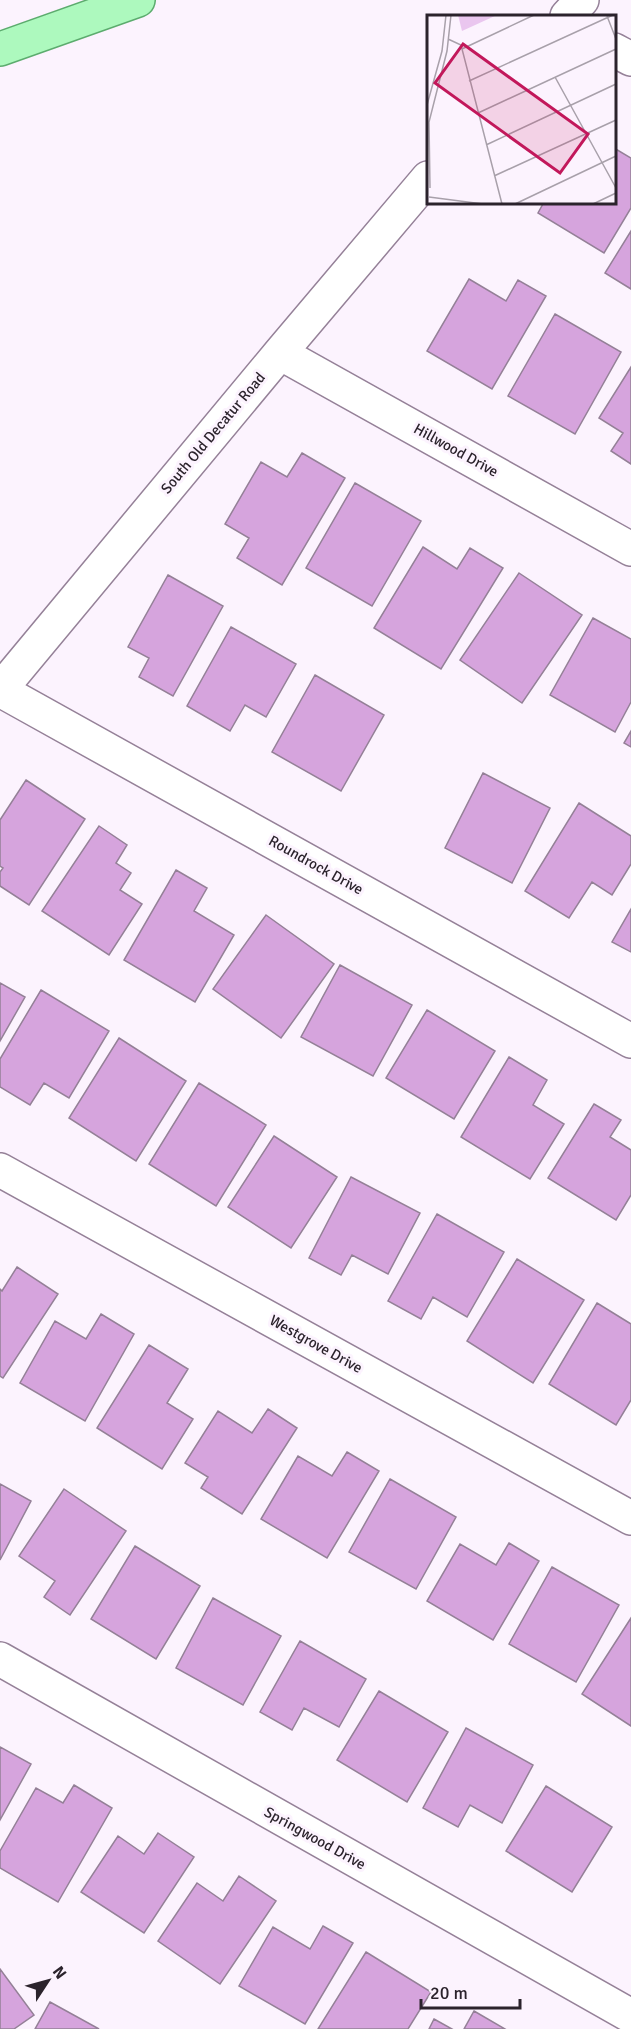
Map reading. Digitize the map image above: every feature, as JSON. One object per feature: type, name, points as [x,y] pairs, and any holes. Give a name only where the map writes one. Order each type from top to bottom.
[{"type":"main road","points":[[0,49],[138,0]]},
{"type":"street","points":[[568,15],[582,0]]},
{"type":"street","points":[[616,51],[631,59]]},
{"type":"street","name":"South Old Decatur Road","points":[[0,690],[280,352],[427,180]]},
{"type":"street","name":"Hillwood Drive","points":[[280,352],[631,549]]},
{"type":"street","name":"Roundrock Drive","points":[[0,690],[631,1041]]},
{"type":"street","name":"Westgrove Drive","points":[[0,1170],[631,1518]]},
{"type":"street","name":"Springwood Drive","points":[[0,1659],[624,2011]]},
{"type":"building","points":[[616,149],[631,158],[631,208],[604,253],[538,213],[543,204],[616,204]]},
{"type":"building","points":[[631,231],[631,289],[605,273]]},
{"type":"building","points":[[469,279],[506,301],[518,280],[546,296],[492,389],[427,351]]},
{"type":"building","points":[[555,314],[621,352],[575,434],[508,396]]},
{"type":"building","points":[[631,367],[631,464],[611,451],[623,433],[599,418]]},
{"type":"building","points":[[302,453],[345,478],[282,585],[237,558],[249,538],[225,524],[261,462],[287,477]]},
{"type":"building","points":[[355,483],[421,521],[372,606],[306,568]]},
{"type":"building","points":[[423,547],[457,569],[470,548],[503,568],[441,669],[374,628]]},
{"type":"building","points":[[519,573],[582,615],[522,703],[460,660]]},
{"type":"building","points":[[168,575],[223,606],[173,696],[139,677],[149,658],[128,647]]},
{"type":"building","points":[[593,618],[631,639],[631,702],[615,732],[550,695]]},
{"type":"building","points":[[231,627],[296,664],[266,717],[245,705],[230,731],[187,706]]},
{"type":"building","points":[[315,675],[384,715],[341,791],[272,752]]},
{"type":"building","points":[[631,731],[631,747],[624,743]]},
{"type":"building","points":[[483,773],[550,808],[512,883],[445,848]]},
{"type":"building","points":[[26,780],[85,819],[29,905],[0,886],[0,872],[3,868],[0,866],[0,820]]},
{"type":"building","points":[[579,803],[631,836],[631,864],[612,895],[592,882],[569,918],[525,891]]},
{"type":"building","points":[[99,826],[127,845],[116,863],[131,873],[120,890],[142,904],[109,955],[42,911]]},
{"type":"building","points":[[176,870],[207,888],[194,911],[234,935],[195,1002],[124,960]]},
{"type":"building","points":[[631,909],[631,952],[612,942]]},
{"type":"building","points":[[266,915],[334,964],[281,1038],[213,989]]},
{"type":"building","points":[[340,965],[412,1005],[373,1076],[301,1037]]},
{"type":"building","points":[[0,983],[25,997],[0,1041]]},
{"type":"building","points":[[41,990],[109,1031],[69,1098],[44,1083],[30,1105],[0,1087],[0,1059]]},
{"type":"building","points":[[427,1010],[495,1051],[454,1119],[386,1078]]},
{"type":"building","points":[[119,1038],[186,1081],[136,1161],[69,1118]]},
{"type":"building","points":[[509,1057],[547,1080],[533,1105],[564,1124],[530,1179],[461,1137]]},
{"type":"building","points":[[199,1083],[266,1125],[216,1206],[149,1164]]},
{"type":"building","points":[[594,1104],[621,1120],[610,1137],[631,1150],[631,1195],[616,1220],[548,1178]]},
{"type":"building","points":[[274,1136],[337,1177],[291,1248],[228,1207]]},
{"type":"building","points":[[351,1177],[420,1213],[388,1274],[352,1255],[341,1275],[309,1258]]},
{"type":"building","points":[[437,1214],[504,1252],[467,1317],[433,1297],[421,1319],[388,1301]]},
{"type":"building","points":[[517,1259],[584,1300],[533,1383],[467,1341]]},
{"type":"building","points":[[17,1267],[58,1294],[3,1378],[0,1376],[0,1289],[2,1291]]},
{"type":"building","points":[[597,1303],[631,1324],[631,1400],[616,1425],[549,1384]]},
{"type":"building","points":[[101,1314],[134,1334],[85,1421],[20,1383],[55,1321],[86,1339]]},
{"type":"building","points":[[149,1345],[188,1369],[167,1403],[193,1419],[162,1469],[97,1428]]},
{"type":"building","points":[[268,1409],[297,1428],[242,1514],[201,1488],[208,1477],[185,1463],[218,1411],[252,1433]]},
{"type":"building","points":[[347,1452],[379,1471],[327,1558],[261,1519],[298,1456],[332,1476]]},
{"type":"building","points":[[390,1479],[456,1517],[416,1589],[349,1552]]},
{"type":"building","points":[[0,1484],[31,1501],[0,1560]]},
{"type":"building","points":[[64,1489],[126,1531],[70,1615],[44,1597],[55,1581],[19,1556]]},
{"type":"building","points":[[509,1543],[539,1561],[493,1640],[427,1601],[460,1544],[496,1565]]},
{"type":"building","points":[[135,1546],[200,1586],[156,1659],[91,1619]]},
{"type":"building","points":[[552,1567],[619,1605],[576,1682],[509,1644]]},
{"type":"building","points":[[213,1598],[281,1636],[243,1705],[176,1668]]},
{"type":"building","points":[[631,1618],[631,1726],[582,1694]]},
{"type":"building","points":[[300,1641],[366,1679],[339,1727],[304,1708],[292,1730],[260,1712]]},
{"type":"building","points":[[379,1691],[448,1732],[407,1802],[337,1760]]},
{"type":"building","points":[[466,1728],[533,1765],[502,1823],[470,1805],[458,1827],[423,1808]]},
{"type":"building","points":[[0,1747],[31,1764],[0,1820]]},
{"type":"building","points":[[74,1785],[112,1808],[58,1902],[0,1868],[0,1851],[36,1788],[63,1803]]},
{"type":"building","points":[[546,1786],[612,1827],[572,1892],[506,1851]]},
{"type":"building","points":[[158,1833],[194,1857],[144,1933],[81,1892],[118,1836],[144,1854]]},
{"type":"building","points":[[239,1876],[276,1901],[220,1984],[158,1941],[197,1883],[223,1901]]},
{"type":"building","points":[[323,1926],[353,1943],[305,2024],[239,1986],[273,1927],[310,1949]]},
{"type":"building","points":[[366,1952],[431,1992],[408,2029],[318,2029]]},
{"type":"building","points":[[0,1969],[34,2015],[14,2029],[0,2029]]},
{"type":"building","points":[[50,2002],[99,2029],[35,2029]]},
{"type":"building","points":[[474,2011],[505,2029],[464,2029]]},
{"type":"building","points":[[434,2019],[452,2029],[429,2029]]}]
